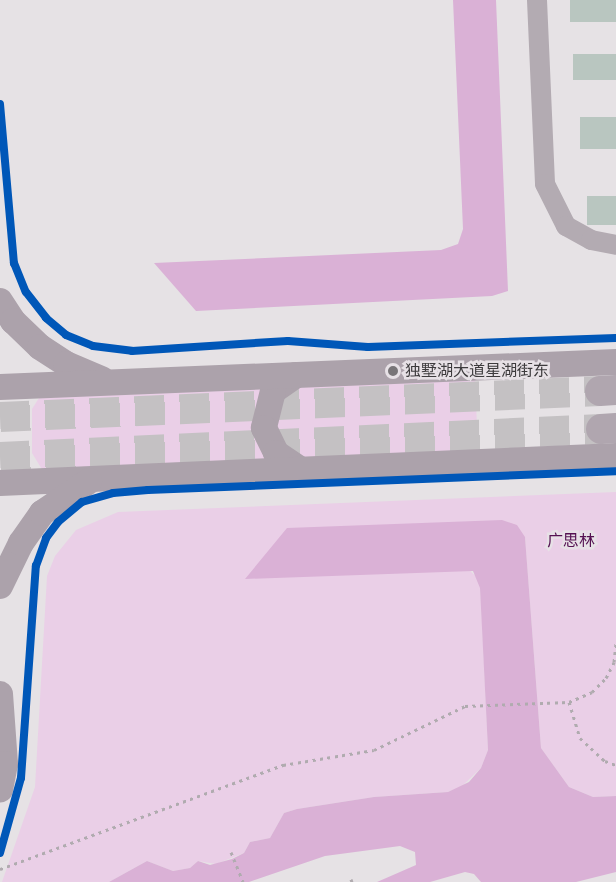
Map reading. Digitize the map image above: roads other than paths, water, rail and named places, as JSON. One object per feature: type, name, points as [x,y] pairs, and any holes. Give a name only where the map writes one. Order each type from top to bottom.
[{"type":"main road","points":[[0,301],[29,338],[52,356],[114,383]]},
{"type":"main road","points":[[0,387],[616,362]]},
{"type":"main road","points":[[296,375],[273,391],[267,404],[264,428],[276,453],[301,470]]},
{"type":"main road","points":[[0,483],[616,456]]},
{"type":"main road","points":[[0,586],[21,543],[42,513],[75,487],[98,478]]},
{"type":"main road","points":[[0,694],[5,764],[0,790]]},
{"type":"street","points":[[537,0],[545,184],[566,226],[591,240],[616,245]]},
{"type":"tunnel","points":[[0,417],[600,391]]},
{"type":"tunnel","points":[[0,457],[601,429]]},
{"type":"place","name":"独墅湖大道星湖街东","points":[[393,371]]},
{"type":"park label","name":"广思林","points":[[571,541]]}]
